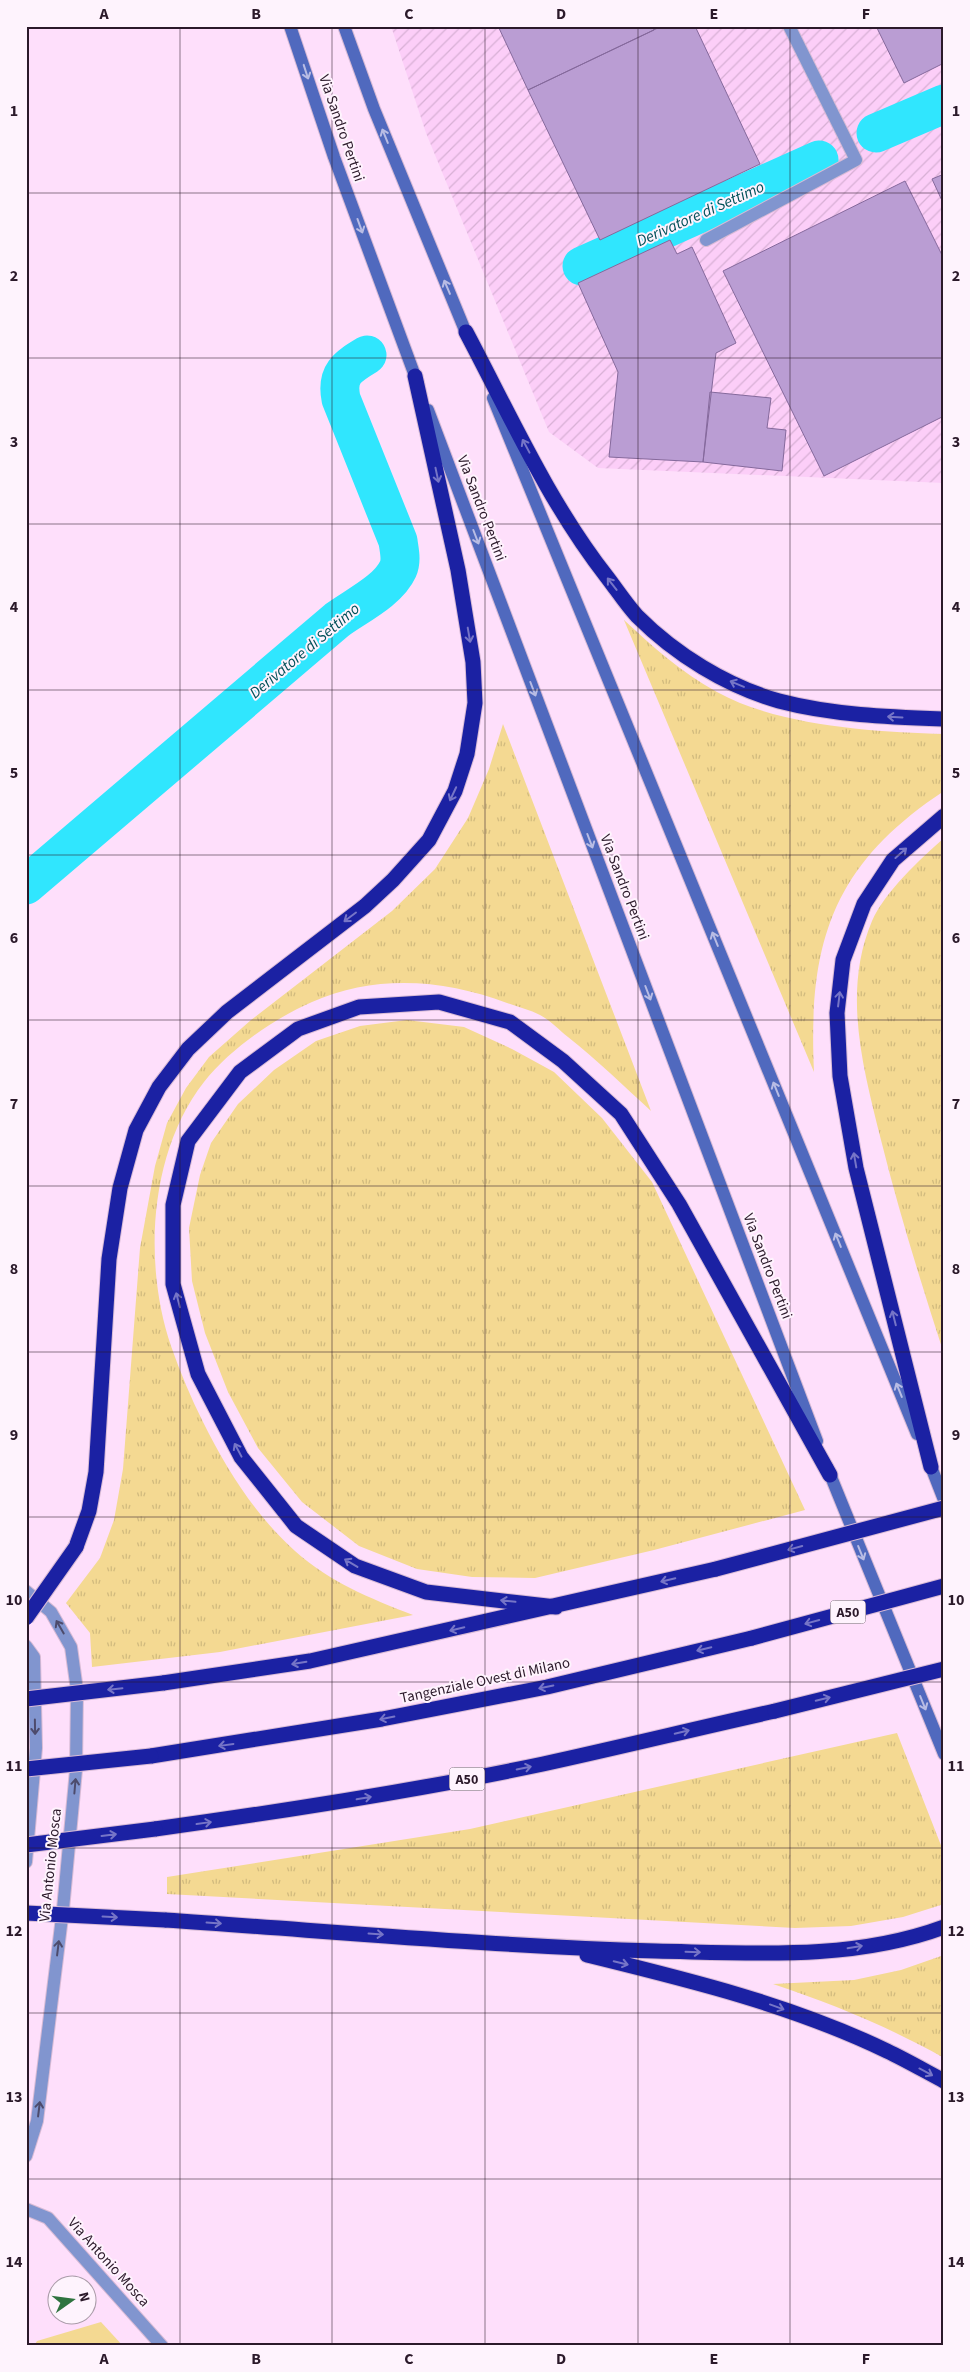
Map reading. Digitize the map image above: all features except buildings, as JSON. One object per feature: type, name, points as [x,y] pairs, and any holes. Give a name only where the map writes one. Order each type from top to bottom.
[{"type":"highway","points":[[466,332],[546,484],[584,547],[637,615],[680,653],[732,682],[777,700],[820,710],[944,719]]},
{"type":"highway","points":[[26,1618],[76,1547],[89,1511],[96,1472],[110,1259],[120,1188],[136,1130],[159,1087],[188,1049],[227,1012],[365,906],[393,880],[429,840],[455,791],[467,754],[475,703],[473,662],[458,570],[415,376]]},
{"type":"highway","points":[[931,1467],[856,1168],[840,1076],[837,1013],[843,960],[864,904],[893,860],[944,816]]},
{"type":"highway","points":[[556,1607],[426,1592],[355,1566],[296,1526],[241,1457],[198,1374],[173,1284],[174,1205],[188,1141],[240,1072],[298,1029],[359,1007],[439,1002],[510,1022],[563,1061],[621,1114],[679,1204],[830,1475]]},
{"type":"highway","points":[[26,1699],[163,1684],[310,1662],[716,1569],[944,1508]]},
{"type":"highway","name":"Tangenziale Ovest di Milano","points":[[26,1769],[152,1756],[363,1722],[547,1687],[752,1638],[944,1586]]},
{"type":"highway","name":"A50","points":[[26,1845],[297,1810],[418,1788],[543,1764],[775,1711],[944,1669]]},
{"type":"highway","points":[[26,1913],[166,1920],[556,1948],[756,1954],[824,1952],[881,1943],[944,1927]]},
{"type":"highway","points":[[556,1948],[683,1978],[760,2001],[886,2050],[944,2081]]},
{"type":"main road","name":"Via Sandro Pertini","points":[[290,26],[334,157],[415,376],[830,1475],[944,1754]]},
{"type":"main road","points":[[344,26],[374,109],[944,1500]]},
{"type":"street","points":[[706,240],[856,160],[789,26]]},
{"type":"street","name":"Via Antonio Mosca","points":[[26,1591],[51,1612],[71,1647],[78,1690],[76,1770],[63,1909],[37,2121],[26,2156]]},
{"type":"street","name":"Via Antonio Mosca","points":[[26,1646],[34,1657],[36,1748],[26,1862]]},
{"type":"street","name":"Via Antonio Mosca","points":[[26,2209],[48,2218],[162,2346]]},
{"type":"shaded area","points":[[391,26],[944,26],[944,483],[598,468],[549,432],[426,133]]},
{"type":"green space","points":[[624,620],[657,650],[704,685],[741,703],[768,713],[797,720],[858,729],[944,734],[944,791],[906,819],[876,848],[852,878],[835,911],[823,946],[816,984],[813,1026],[814,1072]]},
{"type":"green space","points":[[503,724],[651,1111],[544,1017],[483,995],[434,985],[385,984],[360,987],[336,993],[312,1002],[283,1017],[240,1046],[227,1058],[204,1082],[186,1110],[172,1141],[162,1175],[156,1210],[157,1280],[162,1314],[174,1356],[194,1404],[222,1457],[243,1491],[267,1522],[295,1551],[322,1572],[351,1588],[413,1615],[220,1652],[92,1667],[90,1633],[66,1603],[100,1558],[114,1520],[123,1469],[140,1248],[155,1166],[167,1123],[186,1088],[209,1057],[251,1020],[392,911],[435,869],[468,818],[489,769]]},
{"type":"green space","points":[[944,838],[944,1354],[903,1221],[874,1113],[862,1058],[857,1003],[858,975],[863,948],[872,921],[885,899],[904,876]]},
{"type":"green space","points":[[407,1020],[464,1027],[512,1049],[554,1072],[602,1118],[652,1182],[805,1510],[654,1550],[535,1578],[472,1577],[417,1569],[359,1546],[302,1502],[258,1448],[228,1392],[205,1333],[192,1281],[189,1228],[200,1175],[211,1143],[238,1104],[274,1070],[316,1041],[360,1026]]},
{"type":"green space","points":[[897,1733],[944,1853],[944,1904],[903,1917],[851,1926],[795,1928],[167,1894],[167,1877],[470,1829]]},
{"type":"green space","points":[[944,1955],[944,2058],[903,2036],[860,2017],[773,1984],[854,1980],[901,1970]]},
{"type":"green space","points":[[101,2322],[123,2346],[34,2346],[37,2341]]},
{"type":"waterway","name":"Derivatore di Settimo","points":[[876,133],[944,104]]},
{"type":"waterway","name":"Derivatore di Settimo","points":[[582,266],[819,160]]},
{"type":"waterway","name":"Derivatore di Settimo","points":[[26,885],[337,620],[371,598],[393,577],[400,562],[398,541],[341,399],[340,383],[342,377],[354,363],[367,355]]}]
